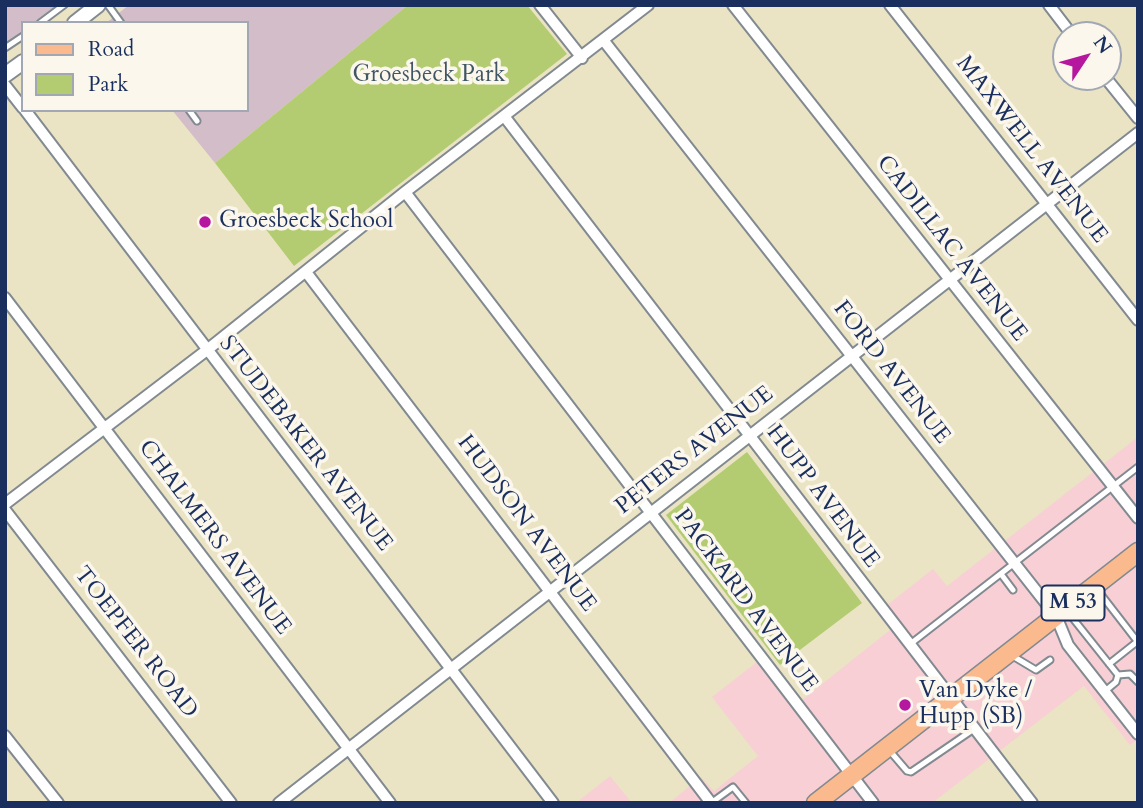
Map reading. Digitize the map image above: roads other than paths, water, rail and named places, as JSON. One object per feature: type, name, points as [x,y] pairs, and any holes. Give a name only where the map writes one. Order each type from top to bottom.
[{"type":"main road","name":"M 53","points":[[816,803],[1138,552]]},
{"type":"street","points":[[78,21],[98,5]]},
{"type":"street","points":[[540,5],[582,58]]},
{"type":"street","points":[[5,504],[207,351],[405,192],[648,5]]},
{"type":"street","name":"CADILLAC AVENUE","points":[[733,5],[1138,518]]},
{"type":"street","name":"MAXWELL AVENUE","points":[[890,5],[1138,320]]},
{"type":"street","points":[[1049,5],[1061,21]]},
{"type":"street","name":"FORD AVENUE","points":[[604,41],[1014,563],[1061,612],[1068,645],[1138,734]]},
{"type":"street","points":[[5,75],[21,63]]},
{"type":"street","name":"STUDEBAKER AVENUE","points":[[5,85],[21,105]]},
{"type":"street","points":[[1116,91],[1138,118]]},
{"type":"street","name":"STUDEBAKER AVENUE","points":[[26,112],[552,803]]},
{"type":"street","name":"HUPP AVENUE","points":[[504,116],[1032,803]]},
{"type":"street","name":"PETERS AVENUE","points":[[279,803],[1138,133]]},
{"type":"street","name":"PACKARD AVENUE","points":[[405,192],[873,803]]},
{"type":"street","name":"HUDSON AVENUE","points":[[306,272],[711,803]]},
{"type":"street","name":"CHALMERS AVENUE","points":[[5,298],[390,803]]},
{"type":"street","name":"TOEPFER ROAD","points":[[5,510],[231,803]]},
{"type":"street","points":[[5,736],[58,803]]},
{"type":"lane","points":[[43,21],[64,5]]},
{"type":"lane","points":[[108,5],[120,21]]},
{"type":"lane","points":[[5,48],[21,37]]},
{"type":"lane","points":[[190,112],[197,121]]},
{"type":"lane","points":[[909,645],[1138,467]]},
{"type":"lane","points":[[1001,574],[1013,590]]},
{"type":"lane","points":[[1094,586],[1138,641],[1109,664]]},
{"type":"lane","points":[[1061,612],[1118,675]]},
{"type":"lane","points":[[1008,653],[1036,670],[1049,660]]},
{"type":"lane","points":[[1118,675],[1130,674],[1138,682]]},
{"type":"lane","points":[[1104,692],[1116,682],[1118,675]]},
{"type":"lane","points":[[887,748],[907,771],[911,772],[974,729]]},
{"type":"lane","points":[[711,803],[733,787],[746,803]]},
{"type":"place","name":"Groesbeck School","points":[[205,222]]},
{"type":"place","name":"Van Dyke / Hupp (SB)","points":[[905,705]]},
{"type":"park label","name":"Groesbeck Park","points":[[429,76]]}]
